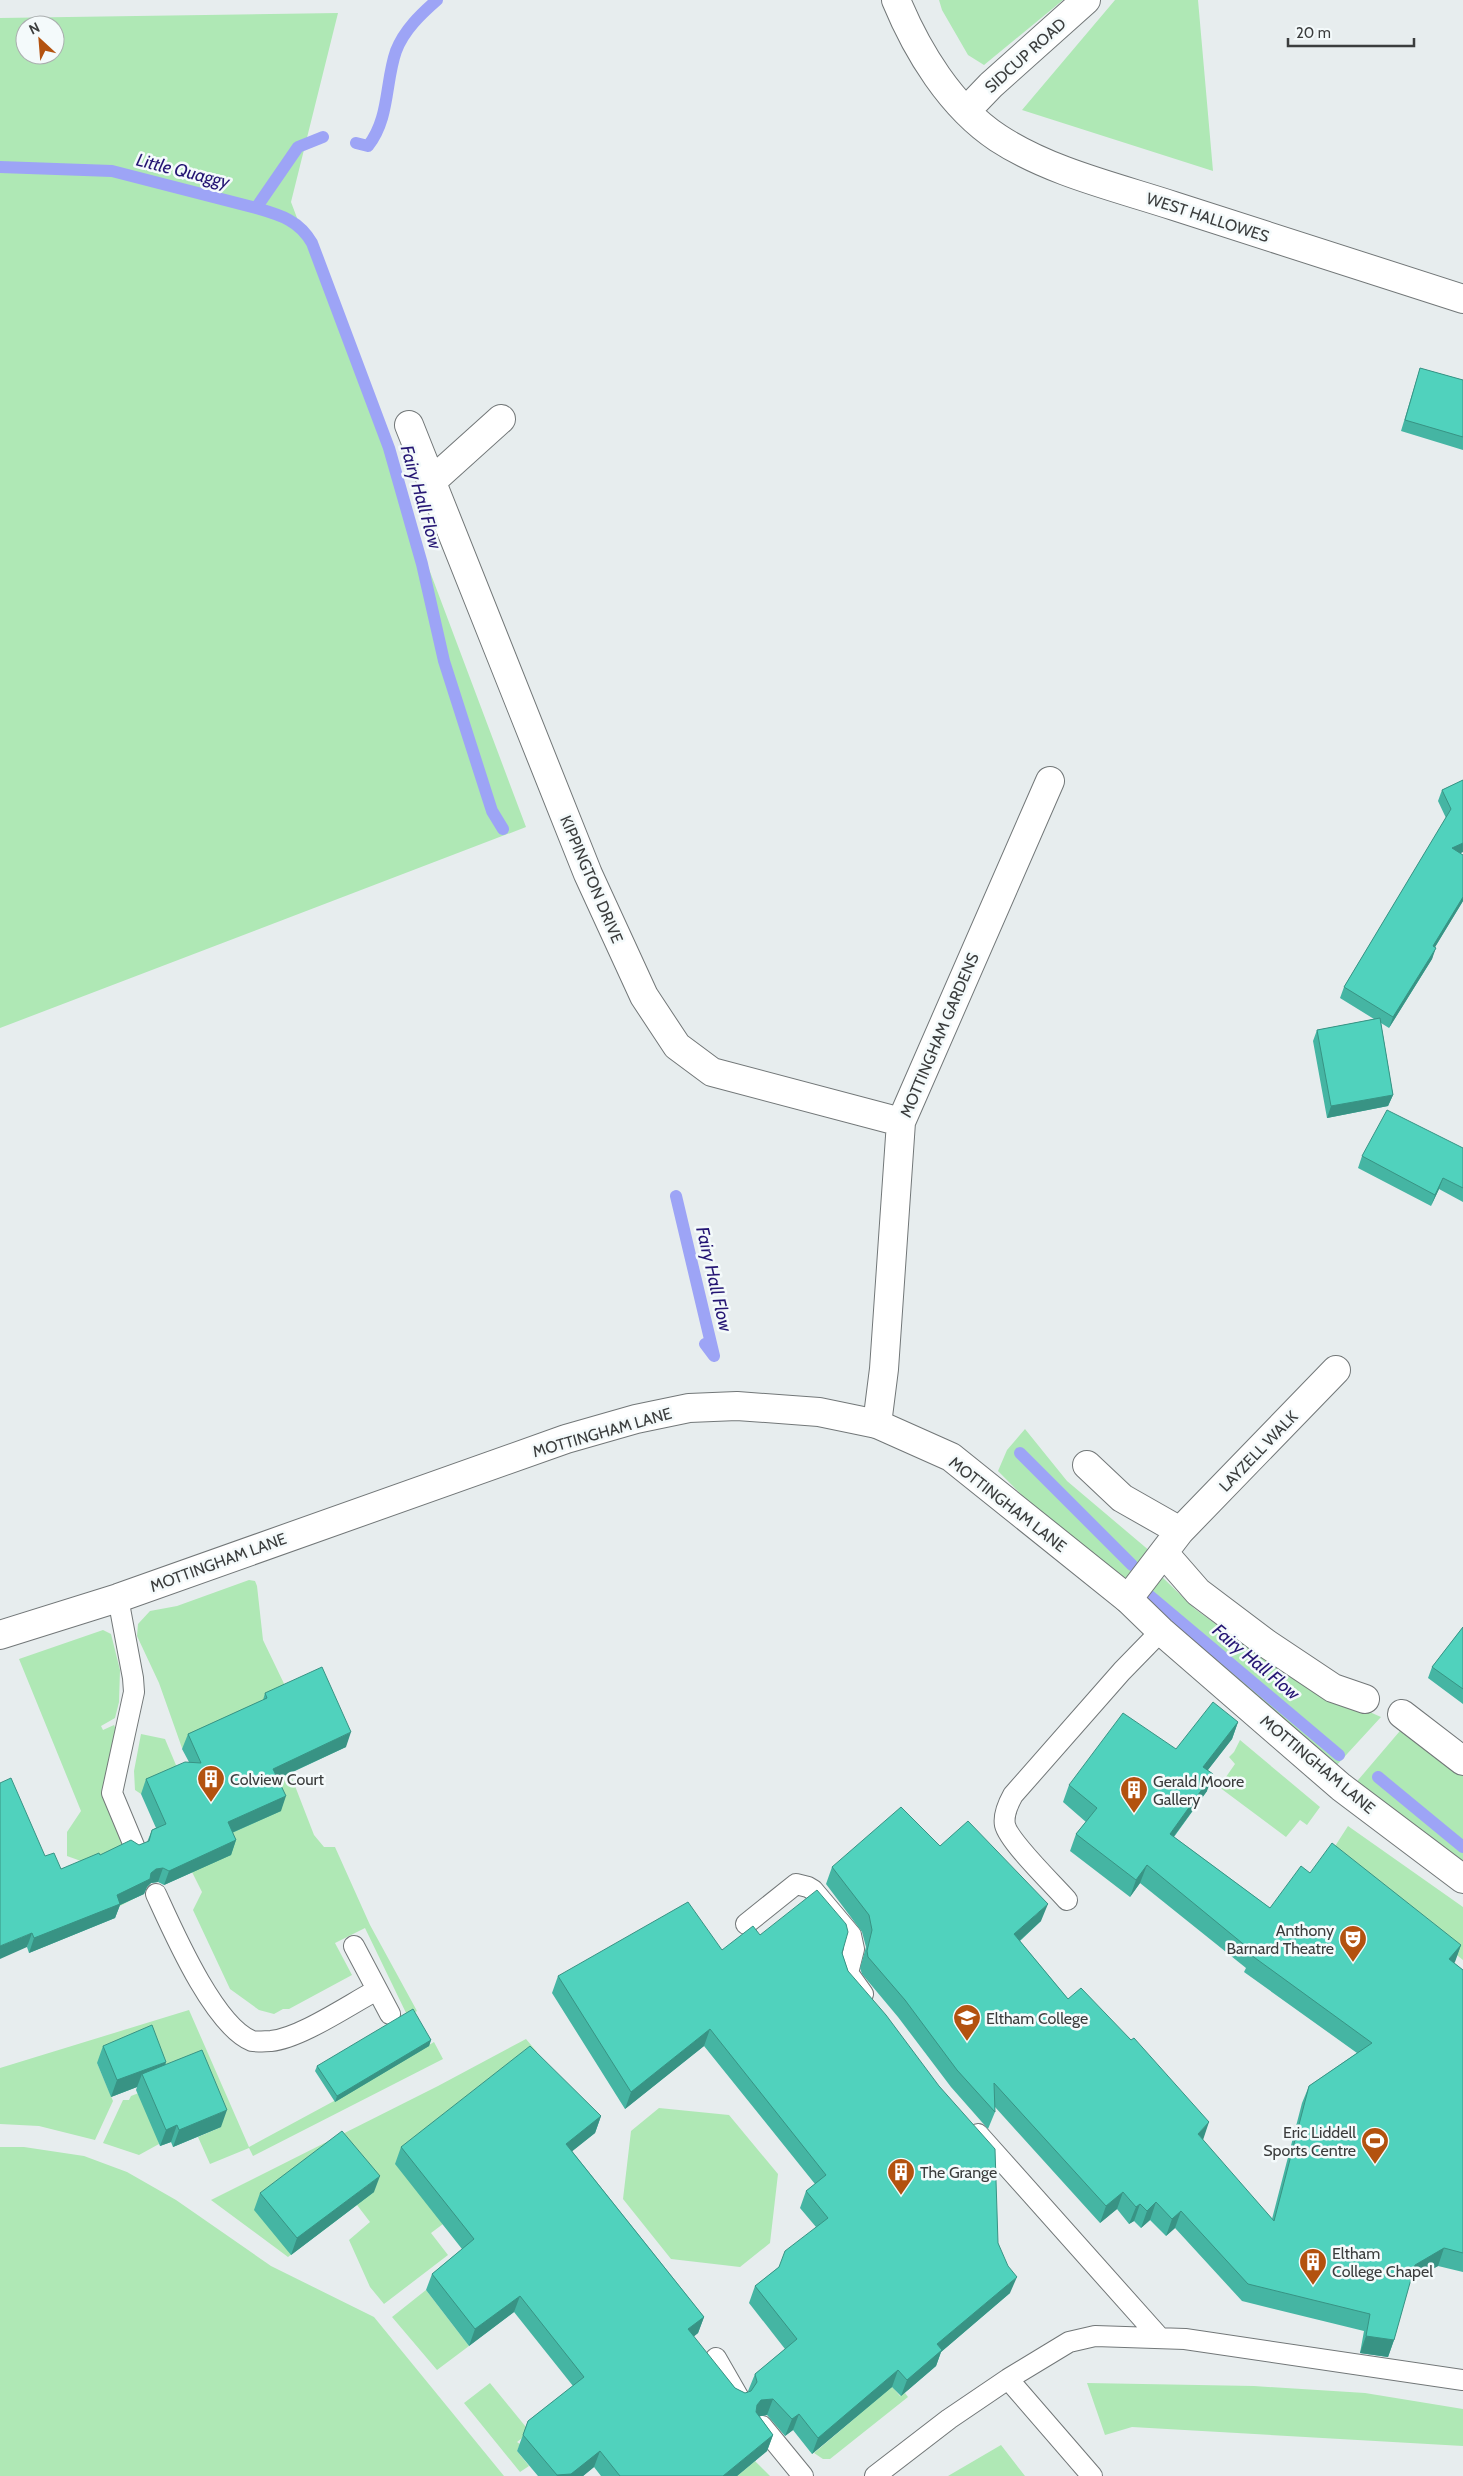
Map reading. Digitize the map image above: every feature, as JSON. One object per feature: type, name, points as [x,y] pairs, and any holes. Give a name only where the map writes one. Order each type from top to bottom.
[{"type":"street","name":"WEST HALLOWES","points":[[896,0],[926,58],[944,86],[966,111],[997,138],[1055,167],[1463,299]]},
{"type":"street","name":"SIDCUP ROAD","points":[[966,111],[990,85],[1086,0]]},
{"type":"street","points":[[431,482],[501,419]]},
{"type":"street","name":"KIPPINGTON DRIVE","points":[[410,425],[588,874],[644,996],[676,1046],[712,1072],[901,1122]]},
{"type":"street","name":"MOTTINGHAM GARDENS","points":[[877,1424],[884,1369],[901,1122],[1050,781]]},
{"type":"street","name":"LAYZELL WALK","points":[[1128,1599],[1180,1531],[1336,1370]]},
{"type":"street","name":"MOTTINGHAM LANE","points":[[0,1635],[118,1598],[566,1439],[636,1419],[689,1408],[737,1406],[819,1412],[877,1424],[951,1457],[1128,1599],[1161,1631],[1341,1787],[1463,1879]]},
{"type":"street","points":[[1087,1464],[1122,1498],[1180,1531]]},
{"type":"street","points":[[1164,1553],[1198,1592],[1267,1644],[1333,1688],[1365,1699]]},
{"type":"street","points":[[1402,1714],[1463,1761]]},
{"type":"lane","points":[[118,1598],[134,1692],[112,1793],[134,1848]]},
{"type":"lane","points":[[1067,1900],[1012,1838],[1006,1826],[1008,1804],[1013,1795],[1122,1671],[1161,1631]]},
{"type":"lane","points":[[746,1924],[796,1884],[808,1886],[851,1935],[854,1949],[848,1973],[851,1980],[876,2009]]},
{"type":"lane","points":[[156,1894],[178,1942],[224,2018],[236,2030],[254,2041],[273,2041],[292,2035],[377,1990]]},
{"type":"lane","points":[[354,1946],[390,2014]]},
{"type":"lane","points":[[968,2123],[1160,2338]]},
{"type":"lane","points":[[875,2476],[949,2419],[1008,2379],[1069,2342],[1095,2336],[1185,2339],[1463,2380]]},
{"type":"lane","points":[[716,2358],[739,2398]]},
{"type":"lane","points":[[1008,2379],[1085,2468]]},
{"type":"lane","points":[[762,2426],[803,2476]]},
{"type":"green space","points":[[939,0],[1063,0],[984,65],[968,55],[942,10]]},
{"type":"green space","points":[[1115,0],[1198,0],[1213,171],[1022,110]]},
{"type":"green space","points":[[338,13],[291,202],[526,827],[0,1028],[0,18],[15,18],[15,65],[65,65],[65,17]]},
{"type":"green space","points":[[1025,1429],[1067,1481],[1151,1552],[1124,1584],[1060,1534],[998,1471],[1007,1450]]},
{"type":"green space","points":[[1159,1574],[1195,1609],[1288,1676],[1381,1717],[1336,1766],[1139,1599]]},
{"type":"green space","points":[[249,1580],[255,1581],[257,1586],[263,1640],[289,1694],[290,1773],[314,1835],[324,1847],[335,1847],[370,1925],[417,2011],[408,2017],[365,1928],[335,1943],[352,1975],[289,2009],[283,2009],[274,2014],[259,2010],[230,1989],[193,1910],[202,1892],[192,1872],[222,1837],[280,1811],[192,1744],[182,1748],[159,1683],[137,1636],[138,1624],[150,1611],[177,1606]]},
{"type":"green space","points":[[103,1630],[111,1634],[120,1670],[119,1702],[115,1718],[101,1726],[103,1730],[114,1725],[117,1732],[125,1845],[121,1857],[139,1896],[120,1906],[103,1865],[92,1865],[67,1856],[67,1832],[81,1811],[19,1659]]},
{"type":"green space","points":[[1405,1725],[1463,1774],[1463,1864],[1353,1786]]},
{"type":"green space","points":[[141,1734],[165,1739],[181,1777],[141,1794],[135,1790],[134,1771]]},
{"type":"green space","points":[[1240,1740],[1320,1807],[1307,1825],[1300,1820],[1286,1837],[1219,1787],[1235,1764],[1229,1757]]},
{"type":"green space","points":[[1348,1826],[1463,1907],[1463,1960],[1330,1854]]},
{"type":"green space","points":[[189,2010],[249,2147],[334,2101],[434,2042],[443,2059],[253,2156],[249,2148],[210,2164],[198,2137],[221,2127],[97,2063],[113,2101],[95,2140],[39,2126],[0,2124],[0,2068]]},
{"type":"green space","points":[[526,2039],[537,2052],[396,2164],[443,2224],[431,2233],[448,2255],[384,2304],[370,2287],[349,2240],[370,2222],[357,2205],[374,2192],[288,2257],[211,2200],[438,2086]]},
{"type":"green space","points":[[149,2089],[159,2144],[139,2155],[103,2143],[123,2100],[129,2100],[131,2096]]},
{"type":"green space","points":[[659,2108],[729,2115],[778,2174],[770,2243],[740,2267],[671,2259],[623,2199],[631,2131]]},
{"type":"green space","points":[[0,2147],[24,2147],[84,2156],[127,2172],[176,2200],[271,2266],[374,2317],[504,2476],[0,2476]]},
{"type":"green space","points":[[426,2290],[469,2346],[437,2370],[392,2317]]},
{"type":"green space","points":[[490,2383],[530,2432],[517,2442],[520,2444],[517,2451],[529,2466],[520,2472],[464,2403]]},
{"type":"green space","points":[[889,2383],[900,2396],[905,2393],[908,2397],[830,2459],[823,2459],[814,2453],[854,2419]]},
{"type":"green space","points":[[1087,2383],[1254,2386],[1365,2393],[1463,2409],[1463,2446],[1132,2427],[1105,2435]]},
{"type":"green space","points":[[1001,2445],[1025,2476],[948,2476]]},
{"type":"green space","points":[[755,2461],[770,2476],[737,2476]]},
{"type":"building","points":[[1420,368],[1463,380],[1463,437],[1405,420]]},
{"type":"building","points":[[1463,780],[1463,843],[1452,848],[1463,855],[1463,897],[1433,946],[1436,948],[1393,1017],[1344,987],[1451,809],[1442,790]]},
{"type":"building","points":[[1380,1018],[1393,1095],[1331,1106],[1317,1030]]},
{"type":"building","points":[[1387,1110],[1463,1148],[1463,1188],[1443,1178],[1435,1195],[1362,1156]]},
{"type":"building","points":[[1463,1627],[1463,1689],[1432,1667]]},
{"type":"building","points":[[322,1667],[351,1732],[273,1769],[286,1796],[228,1822],[236,1840],[169,1871],[163,1868],[156,1869],[151,1873],[150,1879],[117,1895],[120,1904],[34,1938],[32,1933],[0,1946],[0,1783],[11,1778],[45,1856],[54,1853],[61,1869],[99,1853],[100,1855],[131,1840],[139,1845],[149,1841],[152,1830],[166,1824],[146,1779],[185,1762],[201,1763],[188,1734],[267,1698],[265,1693]]},
{"type":"building","points":[[1213,1702],[1238,1722],[1203,1767],[1213,1774],[1170,1834],[1270,1908],[1301,1866],[1310,1873],[1332,1843],[1461,1945],[1449,1959],[1463,1970],[1463,2253],[1444,2248],[1415,2265],[1394,2340],[1366,2336],[1370,2314],[1248,2284],[1181,2211],[1172,2219],[1156,2202],[1147,2211],[1140,2204],[1136,2207],[1123,2192],[1106,2206],[994,2083],[995,2112],[957,2070],[905,2000],[868,1957],[867,1951],[872,1930],[869,1915],[832,1867],[901,1807],[940,1846],[968,1821],[1048,1904],[1014,1934],[1068,1999],[1081,1988],[1131,2040],[1134,2038],[1209,2122],[1198,2134],[1274,2221],[1309,2086],[1372,2043],[1251,1955],[1253,1952],[1147,1865],[1136,1880],[1076,1834],[1097,1808],[1069,1785],[1123,1713],[1176,1749]]},
{"type":"building","name":"The Grange","points":[[817,1890],[846,1924],[848,1932],[842,1953],[848,1971],[886,2015],[939,2086],[995,2149],[998,2243],[1008,2266],[1017,2277],[937,2344],[942,2350],[907,2380],[898,2370],[818,2438],[799,2414],[792,2419],[773,2399],[761,2400],[757,2405],[756,2412],[773,2435],[723,2476],[620,2476],[600,2451],[571,2474],[557,2475],[523,2435],[528,2421],[584,2377],[520,2296],[475,2329],[432,2274],[474,2239],[401,2147],[530,2046],[601,2116],[566,2144],[704,2317],[688,2329],[735,2388],[745,2393],[751,2391],[757,2382],[755,2374],[797,2339],[755,2286],[779,2267],[785,2251],[828,2218],[806,2191],[826,2175],[710,2029],[631,2092],[558,1976],[688,1902],[722,1950],[753,1926],[760,1935]]},
{"type":"building","points":[[413,2009],[431,2040],[337,2096],[317,2066]]},
{"type":"building","points":[[152,2025],[166,2062],[117,2080],[103,2046]]},
{"type":"building","points":[[202,2050],[227,2110],[179,2130],[177,2125],[166,2130],[142,2074]]},
{"type":"building","points":[[342,2131],[380,2176],[297,2238],[260,2193]]},
{"type":"waterway","name":"Little Quaggy","points":[[356,143],[368,146],[375,135],[384,112],[393,63],[399,43],[414,23],[437,0]]},
{"type":"waterway","name":"Little Quaggy","points":[[0,167],[112,171],[256,208],[298,147],[323,137]]},
{"type":"waterway","name":"Fairy Hall Flow","points":[[256,208],[281,216],[295,224],[307,235],[312,243],[389,448],[422,564],[444,661],[492,811],[503,829]]},
{"type":"waterway","name":"Fairy Hall Flow","points":[[676,1196],[714,1356],[705,1344]]},
{"type":"waterway","name":"Fairy Hall Flow","points":[[1020,1453],[1132,1565]]},
{"type":"waterway","name":"Fairy Hall Flow","points":[[1150,1596],[1339,1755]]},
{"type":"waterway","name":"Fairy Hall Flow","points":[[1378,1777],[1463,1847]]},
{"type":"place","name":"Colview Court","points":[[211,1803]]},
{"type":"place","name":"Gerald Moore Gallery","points":[[1134,1814]]},
{"type":"place","name":"Anthony Barnard Theatre","points":[[1353,1963]]},
{"type":"place","name":"Eltham College","points":[[967,2042]]},
{"type":"place","name":"Eric Liddell Sports Centre","points":[[1375,2165]]},
{"type":"place","name":"The Grange","points":[[901,2196]]},
{"type":"place","name":"Eltham College Chapel","points":[[1313,2286]]}]
